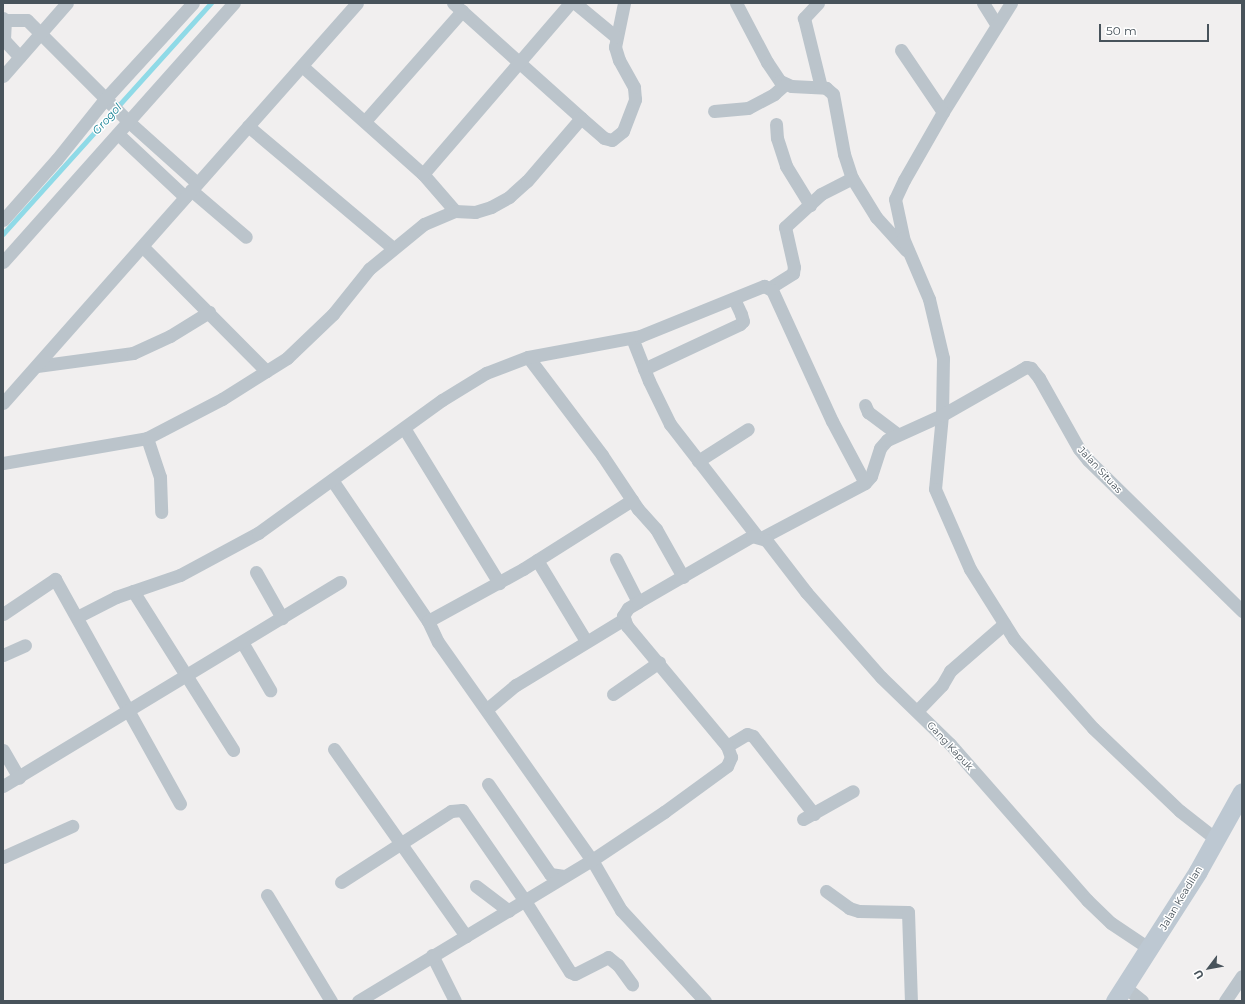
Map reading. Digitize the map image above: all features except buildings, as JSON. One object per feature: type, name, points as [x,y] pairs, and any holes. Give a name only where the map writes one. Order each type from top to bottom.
[{"type":"main road","name":"Jalan Keadilan","points":[[1120,994],[1150,950],[1242,792]]},
{"type":"street","points":[[3,76],[67,3]]},
{"type":"street","points":[[3,220],[193,3]]},
{"type":"street","points":[[3,262],[118,134],[126,120],[234,3]]},
{"type":"street","points":[[3,403],[143,247],[191,190],[357,3]]},
{"type":"street","points":[[423,174],[521,63],[570,3]]},
{"type":"street","points":[[575,3],[616,37]]},
{"type":"street","points":[[365,121],[457,7],[604,138],[612,140],[620,135],[629,119],[635,94],[617,54],[616,37],[624,3]]},
{"type":"street","points":[[736,3],[767,62],[784,85]]},
{"type":"street","points":[[818,3],[804,18],[821,87]]},
{"type":"street","points":[[983,3],[997,24]]},
{"type":"street","points":[[1011,3],[943,112],[904,180],[895,199],[898,221],[929,299],[940,344],[944,377],[935,489],[970,569],[1004,624],[1078,713],[1180,811],[1216,839]]},
{"type":"street","points":[[20,57],[4,40],[4,19],[24,18],[107,100],[191,190]]},
{"type":"street","points":[[901,50],[943,112]]},
{"type":"street","points":[[302,66],[423,174],[455,211]]},
{"type":"street","points":[[714,110],[748,108],[774,94],[784,85],[821,87],[830,90],[835,98],[844,154],[852,178],[876,217],[910,254]]},
{"type":"street","points":[[3,463],[147,438],[191,417],[287,358],[311,336],[369,269],[424,224],[455,211],[482,210],[509,198],[527,181],[581,118]]},
{"type":"street","points":[[776,124],[777,138],[786,166],[810,205]]},
{"type":"street","points":[[248,126],[393,248]]},
{"type":"street","points":[[118,134],[191,190],[246,237]]},
{"type":"street","points":[[77,617],[134,590],[180,575],[223,553],[274,523],[404,428],[486,373],[528,357],[632,338],[659,330],[761,287],[771,287],[793,273],[794,267],[785,227],[826,191],[852,178]]},
{"type":"street","points":[[143,247],[266,371]]},
{"type":"street","points":[[771,287],[832,421],[865,483]]},
{"type":"street","points":[[644,369],[740,324],[743,320],[734,299]]},
{"type":"street","points":[[37,366],[133,353],[170,336],[209,312]]},
{"type":"street","name":"Gang Kapuk","points":[[632,338],[644,369],[670,424],[760,537],[881,677],[917,710],[950,744],[1087,900],[1129,937],[1150,950]]},
{"type":"street","points":[[528,357],[602,455],[632,500],[656,529],[683,577]]},
{"type":"street","name":"Jalan Situas","points":[[942,415],[1021,368],[1031,368],[1088,460],[1242,612]]},
{"type":"street","points":[[865,405],[868,412],[897,434]]},
{"type":"street","points":[[358,1001],[432,955],[509,911],[592,860],[722,771],[732,757],[727,746],[659,662],[627,626],[624,618],[626,611],[638,602],[683,577],[741,541],[760,537],[865,483],[870,476],[880,448],[887,440],[897,434],[942,415]]},
{"type":"street","points":[[404,428],[499,583]]},
{"type":"street","points":[[698,461],[748,429]]},
{"type":"street","points":[[147,438],[160,477],[161,512]]},
{"type":"street","points":[[332,480],[428,621],[438,642],[487,709],[592,860],[629,921],[705,1001]]},
{"type":"street","points":[[428,621],[499,583],[632,500]]},
{"type":"street","points":[[616,559],[638,602]]},
{"type":"street","points":[[537,560],[586,641]]},
{"type":"street","points":[[256,572],[282,618]]},
{"type":"street","points":[[3,614],[55,579],[180,804]]},
{"type":"street","points":[[3,786],[19,778],[129,712],[340,582]]},
{"type":"street","points":[[134,590],[233,750]]},
{"type":"street","points":[[487,709],[516,685],[624,618]]},
{"type":"street","points":[[917,710],[942,685],[950,671],[1004,624]]},
{"type":"street","points":[[242,642],[270,690]]},
{"type":"street","points":[[3,655],[25,645]]},
{"type":"street","points":[[613,694],[659,662]]},
{"type":"street","points":[[727,746],[746,734],[753,736],[808,816],[853,791]]},
{"type":"street","points":[[334,749],[466,936]]},
{"type":"street","points":[[3,750],[19,778]]},
{"type":"street","points":[[488,784],[550,874],[564,876]]},
{"type":"street","points":[[341,882],[451,811],[462,810],[525,901],[570,972],[575,974],[608,957],[618,965],[632,984]]},
{"type":"street","points":[[3,857],[72,826]]},
{"type":"street","points":[[476,886],[509,911]]},
{"type":"street","points":[[826,891],[849,908],[859,911],[908,912],[911,1001]]},
{"type":"street","points":[[267,895],[331,1001]]},
{"type":"street","points":[[432,955],[455,1001]]},
{"type":"street","points":[[1225,1001],[1242,976]]},
{"type":"street","points":[[1120,994],[1142,1001]]},
{"type":"waterway","name":"Grogol","points":[[3,234],[211,3]]}]
